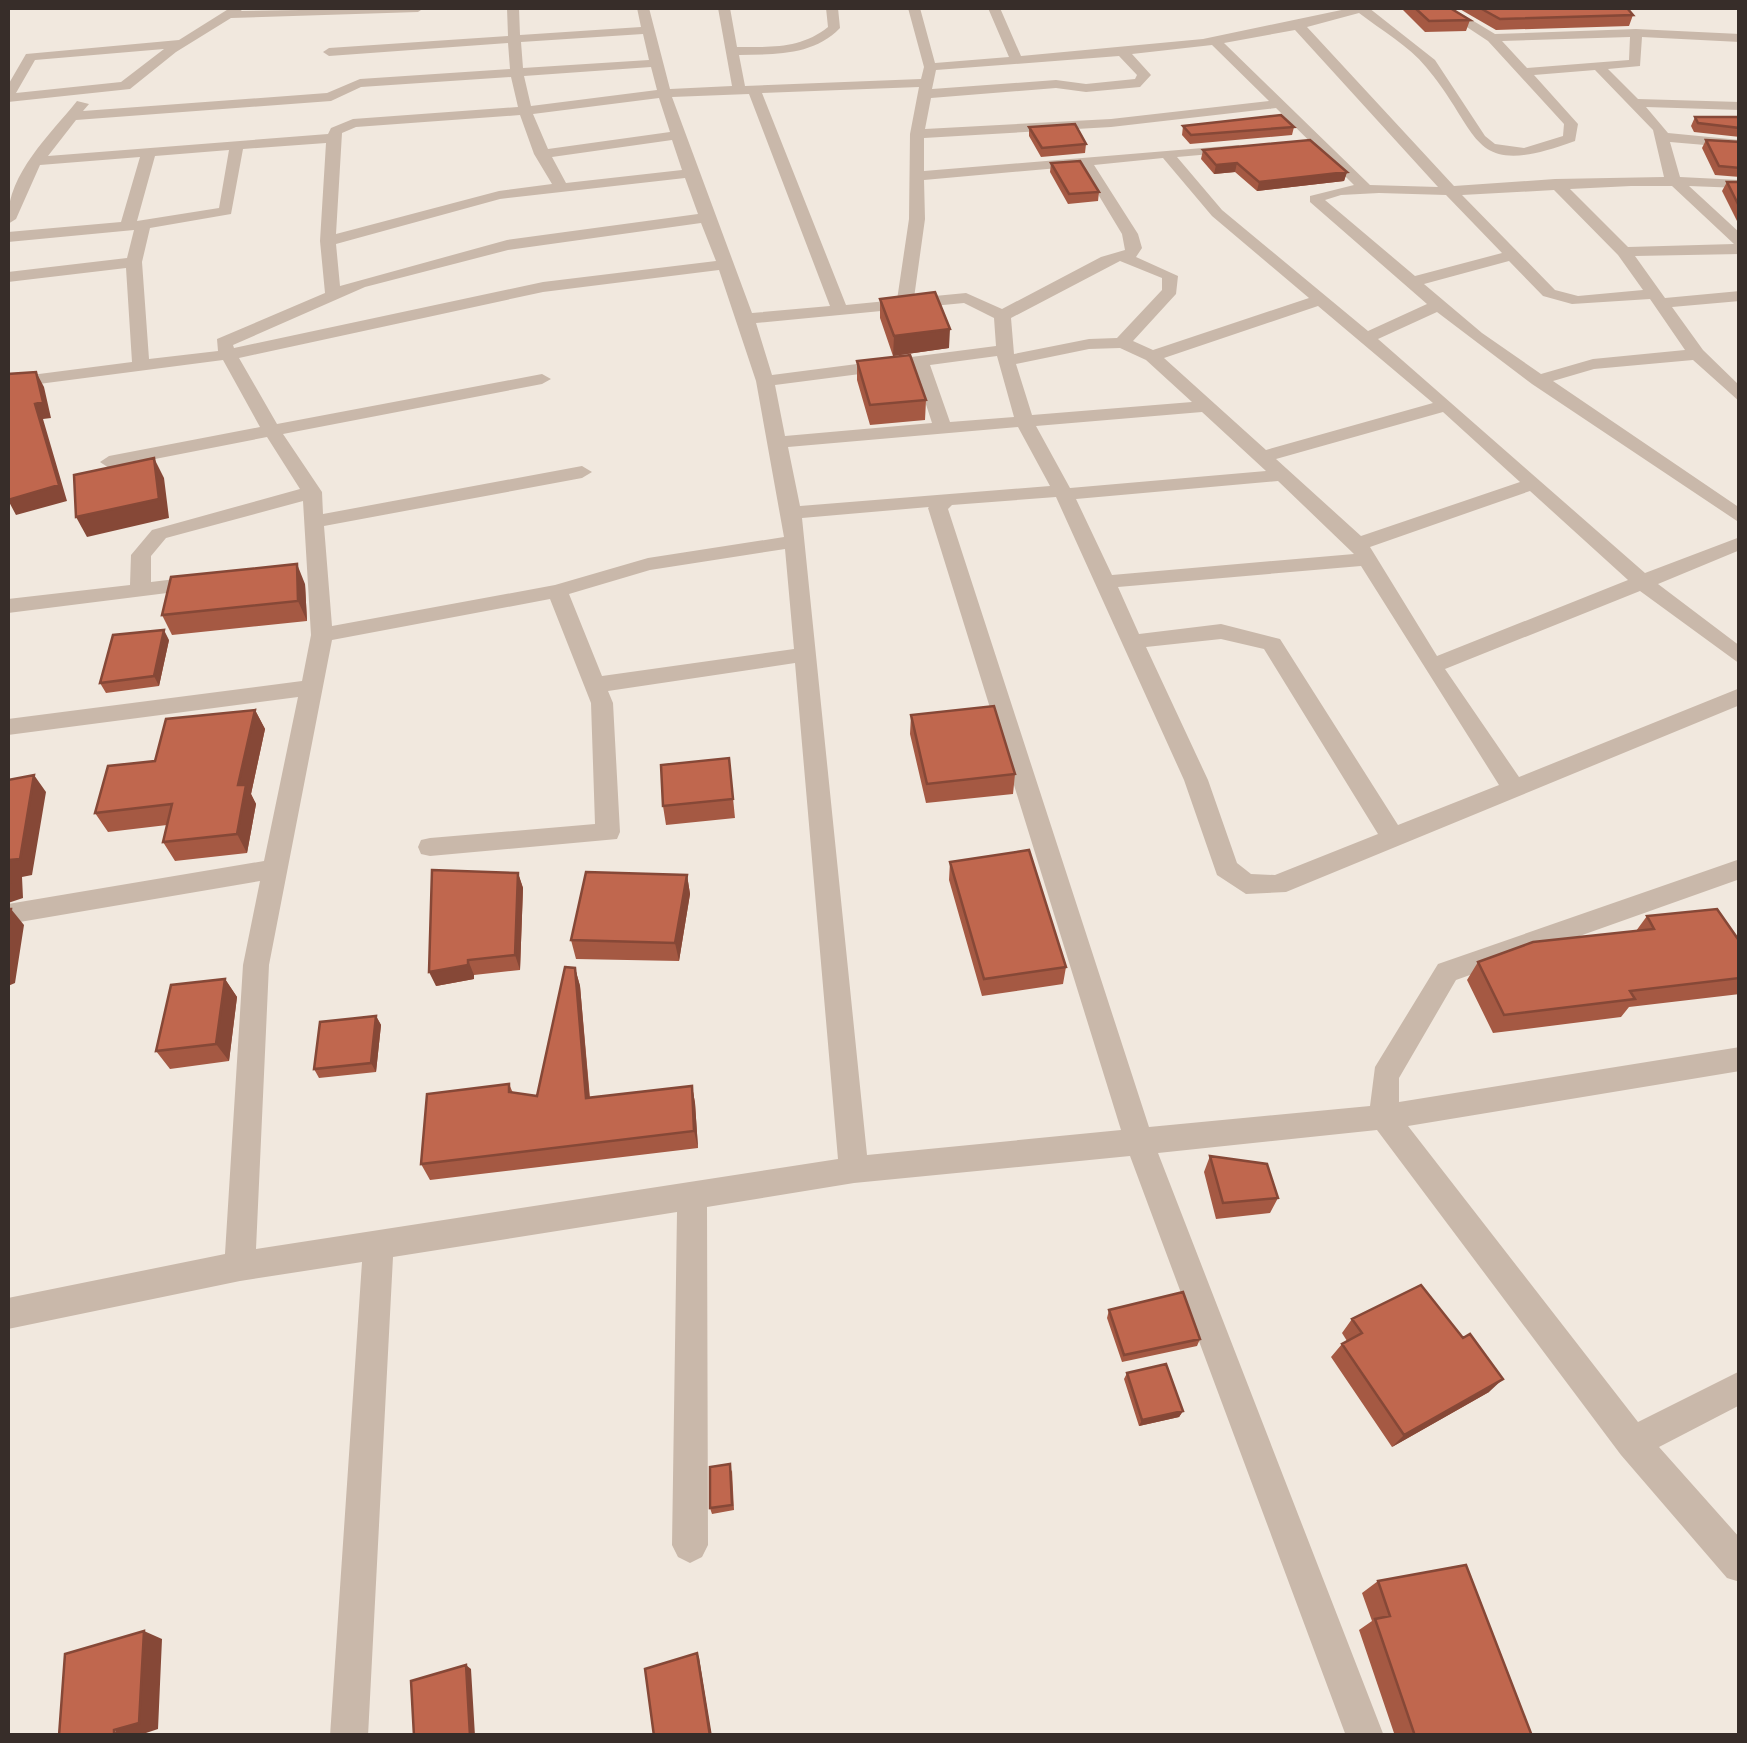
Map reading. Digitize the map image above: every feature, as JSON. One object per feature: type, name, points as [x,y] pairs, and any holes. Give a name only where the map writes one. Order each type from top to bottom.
[{"type":"street","points":[[8,97],[126,86],[179,44],[235,11],[418,8]]},
{"type":"street","points":[[513,8],[514,74],[522,111],[561,187]]},
{"type":"street","points":[[643,8],[664,94],[704,218],[746,319],[765,381],[792,513],[854,1170]]},
{"type":"street","points":[[724,8],[732,52],[746,90],[839,309]]},
{"type":"street","points":[[732,52],[792,50],[821,41],[834,28],[832,8]]},
{"type":"street","points":[[905,302],[917,219],[917,134],[927,81],[914,8]]},
{"type":"street","points":[[994,8],[1016,59]]},
{"type":"street","points":[[927,81],[1016,59],[1214,39],[1267,23],[1297,24],[1362,8],[1430,63],[1480,140],[1491,150],[1508,154],[1538,150],[1570,138],[1571,124],[1565,115],[1492,38],[1444,8]]},
{"type":"street","points":[[1297,24],[1450,192],[1549,293],[1563,300],[1740,296]]},
{"type":"street","points":[[329,52],[647,30]]},
{"type":"street","points":[[1492,38],[1636,33],[1740,38]]},
{"type":"street","points":[[1524,72],[1635,63],[1636,33]]},
{"type":"street","points":[[1214,39],[1368,190]]},
{"type":"street","points":[[8,97],[31,57],[179,44]]},
{"type":"street","points":[[333,295],[328,240],[333,138],[336,131],[354,123],[522,111],[664,94],[927,81],[1086,88],[1140,83],[1144,75],[1120,49]]},
{"type":"street","points":[[74,116],[331,97],[341,88],[360,83],[656,62]]},
{"type":"street","points":[[1601,68],[1663,137],[1672,178],[1740,245]]},
{"type":"street","points":[[8,219],[36,161],[90,92]]},
{"type":"street","points":[[1634,103],[1740,106]]},
{"type":"street","points":[[917,134],[1111,123],[1278,104]]},
{"type":"street","points":[[542,154],[677,135]]},
{"type":"street","points":[[1663,137],[1740,144]]},
{"type":"street","points":[[36,161],[333,138]]},
{"type":"street","points":[[1296,142],[1315,141]]},
{"type":"street","points":[[8,236],[136,225],[226,211],[237,146]]},
{"type":"street","points":[[915,176],[1260,146]]},
{"type":"street","points":[[142,364],[134,262],[148,152]]},
{"type":"street","points":[[1167,154],[1217,213],[1446,404],[1642,582],[1740,657]]},
{"type":"street","points":[[1002,316],[1134,248],[1130,234],[1084,161]]},
{"type":"street","points":[[328,240],[498,195],[690,173]]},
{"type":"street","points":[[1740,184],[1672,178],[1450,192],[1368,190],[1324,194],[1315,199],[1476,337],[1740,517]]},
{"type":"street","points":[[1555,183],[1624,252],[1697,354],[1740,398]]},
{"type":"street","points":[[240,1266],[256,965],[308,688],[322,634],[310,569],[315,522],[312,492],[248,396],[232,354],[223,343],[360,284],[506,244],[704,218]]},
{"type":"street","points":[[1624,252],[1740,245]]},
{"type":"street","points":[[1412,282],[1510,256]]},
{"type":"street","points":[[1122,343],[1170,290],[1170,276],[1123,257]]},
{"type":"street","points":[[8,277],[134,262]]},
{"type":"street","points":[[8,383],[232,354],[543,287],[722,265]]},
{"type":"street","points":[[746,319],[966,298],[1002,316]]},
{"type":"street","points":[[1152,356],[1320,300]]},
{"type":"street","points":[[1366,338],[1438,305]]},
{"type":"street","points":[[1002,316],[1005,355],[1037,456],[1063,493],[1196,780],[1226,868],[1246,884],[1277,885],[1740,696]]},
{"type":"street","points":[[765,381],[1089,344],[1122,343],[1152,356],[1362,552],[1514,788]]},
{"type":"street","points":[[1538,380],[1593,364],[1697,354]]},
{"type":"street","points":[[919,362],[929,379],[942,427]]},
{"type":"street","points":[[109,462],[542,379]]},
{"type":"street","points":[[1262,458],[1446,404]]},
{"type":"street","points":[[776,442],[1206,406]]},
{"type":"street","points":[[315,522],[582,472]]},
{"type":"street","points":[[792,513],[1282,475]]},
{"type":"street","points":[[1104,582],[1362,552],[1533,484]]},
{"type":"street","points":[[140,590],[141,554],[159,534],[312,492]]},
{"type":"street","points":[[946,500],[938,508],[1139,1141],[1365,1736]]},
{"type":"street","points":[[322,634],[557,591],[648,564],[796,541]]},
{"type":"street","points":[[1432,666],[1740,543]]},
{"type":"street","points":[[8,606],[229,579]]},
{"type":"street","points":[[430,847],[608,832],[602,703],[557,591]]},
{"type":"street","points":[[1132,642],[1222,629],[1248,632],[1272,644],[1393,837]]},
{"type":"street","points":[[595,685],[808,654]]},
{"type":"street","points":[[8,727],[308,688]]},
{"type":"street","points":[[8,914],[274,869]]},
{"type":"street","points":[[1740,869],[1447,972],[1385,1076],[1384,1116],[1633,1443],[1740,1565]]},
{"type":"street","points":[[8,1314],[240,1266],[854,1170],[1384,1116],[1740,1059]]},
{"type":"street","points":[[690,1545],[692,1196]]},
{"type":"street","points":[[349,1736],[378,1245]]},
{"type":"street","points":[[1633,1443],[1740,1386]]},
{"type":"building","points":[[1415,8],[1450,8],[1470,20],[1429,21]]},
{"type":"building","points":[[1480,8],[1627,8],[1633,15],[1500,19]]},
{"type":"building","points":[[1281,115],[1294,127],[1191,135],[1183,126]]},
{"type":"building","points":[[1695,117],[1740,117],[1740,128],[1698,123]]},
{"type":"building","points":[[1075,124],[1086,144],[1042,148],[1029,127]]},
{"type":"building","points":[[1310,140],[1347,172],[1259,182],[1237,163],[1216,165],[1203,150]]},
{"type":"building","points":[[1706,140],[1740,142],[1740,168],[1719,166]]},
{"type":"building","points":[[1080,161],[1099,192],[1069,194],[1051,163]]},
{"type":"building","points":[[1727,182],[1740,182],[1740,208]]},
{"type":"building","points":[[935,292],[950,329],[894,336],[880,299]]},
{"type":"building","points":[[910,355],[926,400],[870,405],[857,361]]},
{"type":"building","points":[[36,372],[43,402],[35,404],[59,485],[8,500],[8,374]]},
{"type":"building","points":[[154,458],[159,499],[76,517],[74,475]]},
{"type":"building","points":[[297,564],[298,601],[162,615],[171,577]]},
{"type":"building","points":[[164,630],[154,676],[100,683],[113,635]]},
{"type":"building","points":[[994,706],[1015,774],[927,784],[911,715]]},
{"type":"building","points":[[255,710],[238,785],[246,785],[237,834],[163,842],[172,804],[95,813],[108,766],[155,761],[166,719]]},
{"type":"building","points":[[729,758],[733,799],[663,806],[661,765]]},
{"type":"building","points":[[34,775],[20,859],[10,860],[8,882],[8,780]]},
{"type":"building","points":[[1029,850],[1066,967],[984,979],[950,862]]},
{"type":"building","points":[[432,870],[518,873],[515,955],[468,960],[468,965],[429,972]]},
{"type":"building","points":[[586,872],[687,875],[675,943],[571,940]]},
{"type":"building","points":[[1717,909],[1740,942],[1740,978],[1630,991],[1635,999],[1504,1015],[1478,962],[1533,942],[1654,929],[1647,916]]},
{"type":"building","points":[[565,967],[575,968],[586,1098],[692,1086],[694,1131],[421,1164],[427,1094],[509,1084],[509,1092],[537,1096]]},
{"type":"building","points":[[225,979],[216,1044],[156,1051],[171,985]]},
{"type":"building","points":[[376,1016],[371,1063],[314,1069],[320,1022]]},
{"type":"building","points":[[1210,1156],[1267,1164],[1278,1198],[1223,1203]]},
{"type":"building","points":[[1421,1285],[1463,1338],[1470,1334],[1503,1379],[1404,1435],[1342,1344],[1362,1333],[1352,1319]]},
{"type":"building","points":[[1183,1292],[1200,1339],[1124,1355],[1109,1310]]},
{"type":"building","points":[[1166,1364],[1183,1411],[1142,1420],[1127,1373]]},
{"type":"building","points":[[730,1464],[732,1505],[710,1508],[710,1467]]},
{"type":"building","points":[[1466,1565],[1532,1736],[1415,1736],[1375,1619],[1390,1616],[1378,1581]]},
{"type":"building","points":[[144,1631],[139,1723],[114,1730],[114,1736],[59,1736],[65,1654]]},
{"type":"building","points":[[697,1653],[710,1736],[654,1736],[645,1669]]},
{"type":"building","points":[[466,1665],[470,1736],[414,1736],[411,1681]]}]
